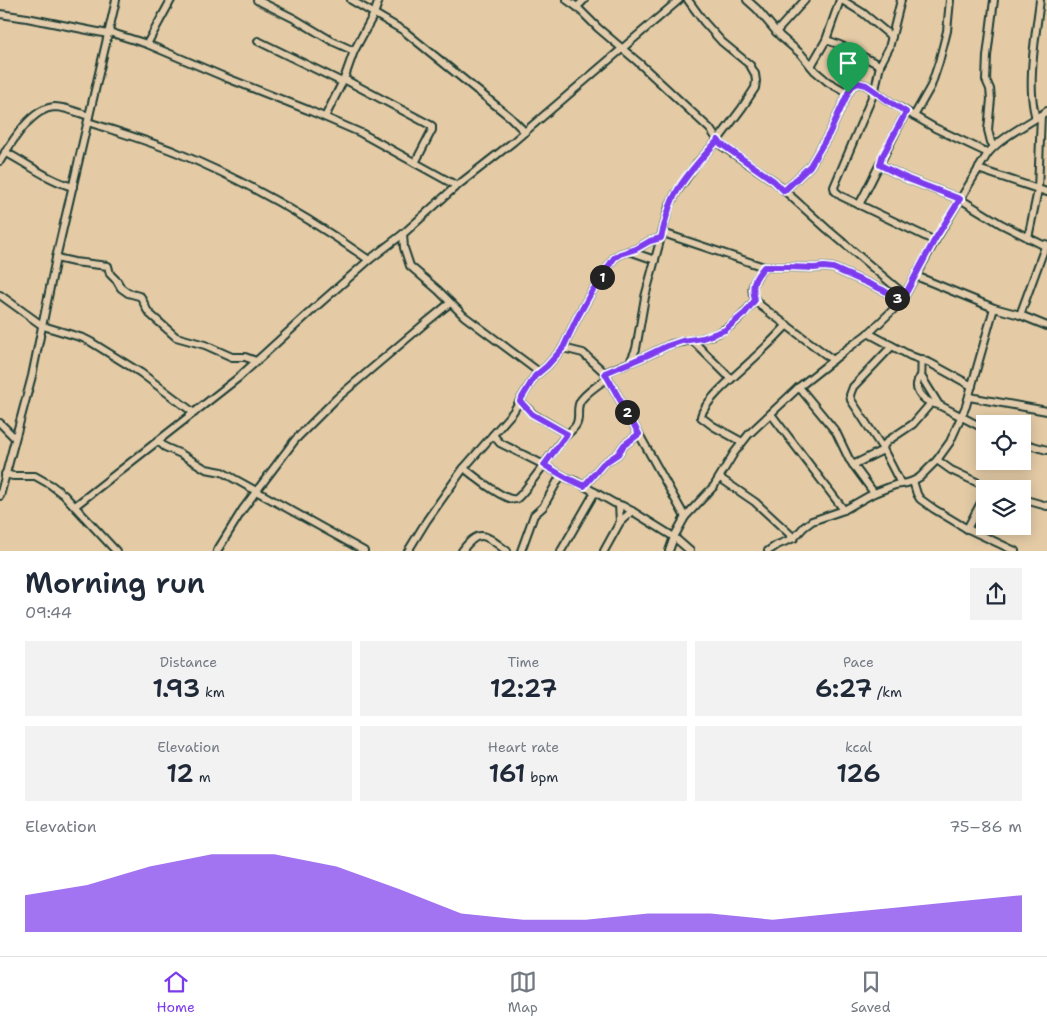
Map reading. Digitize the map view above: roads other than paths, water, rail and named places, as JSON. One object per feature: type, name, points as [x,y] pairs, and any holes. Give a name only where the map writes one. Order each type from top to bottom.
[{"type":"street","points":[[0,496],[32,376],[56,258],[116,0]]},
{"type":"street","points":[[147,44],[171,0]]},
{"type":"street","points":[[257,0],[354,51]]},
{"type":"street","points":[[351,0],[404,30],[510,117],[525,132]]},
{"type":"street","points":[[325,118],[354,51],[374,14],[379,0]]},
{"type":"street","points":[[567,0],[623,48],[710,129],[721,144],[774,181],[903,298]]},
{"type":"street","points":[[577,7],[584,0]]},
{"type":"street","points":[[75,506],[238,378],[369,260],[403,234],[456,186],[525,132],[679,0]]},
{"type":"street","points":[[630,362],[636,349],[645,298],[669,207],[676,192],[697,163],[718,140],[755,88],[755,74],[750,65],[722,42],[688,0]]},
{"type":"street","points":[[746,0],[755,3],[776,32],[828,82],[848,93]]},
{"type":"street","points":[[776,32],[805,0]]},
{"type":"street","points":[[811,66],[826,40],[841,0],[863,13],[892,37]]},
{"type":"street","points":[[901,0],[889,48],[880,65],[875,90],[834,187],[834,191],[934,241]]},
{"type":"street","points":[[914,116],[931,86],[939,62],[947,31],[950,0]]},
{"type":"street","points":[[994,0],[986,80],[991,98],[988,130],[994,146]]},
{"type":"street","points":[[1028,238],[1038,190],[1041,115],[1033,102],[1032,78],[1040,0]]},
{"type":"street","points":[[0,14],[108,33],[147,44],[361,133],[456,186]]},
{"type":"street","points":[[826,40],[880,65]]},
{"type":"street","points":[[258,41],[343,80],[432,126],[432,130],[415,163]]},
{"type":"street","points":[[784,191],[810,166],[829,134],[852,86],[858,83],[875,90],[890,102],[934,128],[988,153]]},
{"type":"street","points":[[0,161],[19,132],[35,115],[48,108],[57,107],[178,153],[230,176],[334,235],[369,260]]},
{"type":"street","points":[[859,205],[906,112]]},
{"type":"street","points":[[669,551],[674,537],[686,517],[714,486],[734,453],[749,434],[799,387],[868,333],[903,298],[934,241],[988,153],[994,146],[1041,115]]},
{"type":"street","points":[[5,152],[52,180],[73,187]]},
{"type":"street","points":[[880,165],[908,179],[960,199],[1001,224],[1046,245],[1020,316]]},
{"type":"street","points":[[978,169],[1047,192]]},
{"type":"street","points":[[403,234],[406,258],[410,266],[464,316],[539,372]]},
{"type":"street","points":[[408,551],[430,514],[464,468],[513,412],[535,376],[563,348],[591,293],[614,258],[620,254],[636,249],[662,236],[764,267],[833,268],[903,298]]},
{"type":"street","points":[[628,251],[655,260]]},
{"type":"street","points":[[56,258],[108,266],[110,274],[121,288],[128,293],[141,297],[150,314],[176,337],[205,345],[232,357],[245,357],[256,361]]},
{"type":"street","points":[[764,267],[753,283],[755,300],[833,360]]},
{"type":"street","points":[[916,276],[994,308],[1047,326]]},
{"type":"street","points":[[0,295],[43,326],[91,342],[141,373],[194,413]]},
{"type":"street","points":[[464,468],[505,497],[514,499],[519,497],[577,423],[580,402],[606,375],[667,346],[725,330],[745,313],[755,300]]},
{"type":"street","points":[[217,551],[243,509],[295,440],[337,398],[450,303]]},
{"type":"street","points":[[768,551],[794,538],[812,521],[844,510],[874,493],[913,481],[920,477],[937,460],[950,442],[969,397],[994,308]]},
{"type":"street","points":[[742,442],[701,417],[703,410],[731,379],[753,360],[787,325]]},
{"type":"street","points":[[868,333],[972,386]]},
{"type":"street","points":[[692,340],[731,379]]},
{"type":"street","points":[[892,346],[853,387],[850,395],[851,400],[883,449],[901,484]]},
{"type":"street","points":[[563,348],[583,353],[606,375],[686,517]]},
{"type":"street","points":[[922,360],[921,376],[918,380],[917,390],[925,400],[939,405],[976,425]]},
{"type":"street","points":[[921,376],[939,405]]},
{"type":"street","points":[[799,387],[836,432],[849,459],[874,493]]},
{"type":"street","points":[[969,397],[1047,411]]},
{"type":"street","points":[[520,401],[532,414],[567,434]]},
{"type":"street","points":[[853,465],[881,451],[889,440],[913,424],[931,403]]},
{"type":"street","points":[[771,414],[844,510]]},
{"type":"street","points":[[0,423],[15,438]]},
{"type":"street","points":[[584,486],[603,464],[618,454],[624,445],[639,434]]},
{"type":"street","points":[[493,435],[500,443],[632,511],[674,537],[690,551]]},
{"type":"street","points":[[158,441],[165,447],[206,469],[222,472],[364,551]]},
{"type":"street","points":[[1031,446],[1047,450]]},
{"type":"street","points":[[937,460],[976,484]]},
{"type":"street","points":[[5,474],[35,476],[41,479],[64,495],[116,551]]},
{"type":"street","points":[[521,551],[534,515],[543,507],[561,475]]},
{"type":"street","points":[[720,478],[755,502],[794,538]]},
{"type":"street","points":[[913,481],[920,499],[934,509],[967,529],[1015,551]]},
{"type":"street","points":[[561,551],[595,492]]},
{"type":"street","points":[[1031,502],[1047,506]]},
{"type":"street","points":[[619,505],[620,522]]},
{"type":"street","points":[[604,551],[620,522],[632,511]]},
{"type":"street","points":[[967,529],[976,512]]},
{"type":"street","points":[[462,551],[474,538],[478,535],[483,535],[507,551]]},
{"type":"street","points":[[106,551],[109,544]]}]
